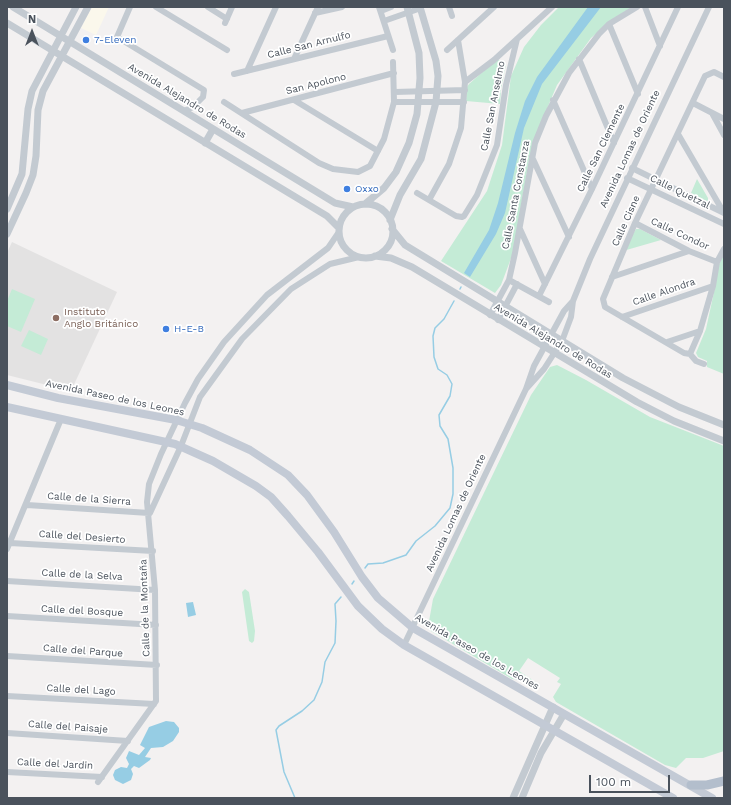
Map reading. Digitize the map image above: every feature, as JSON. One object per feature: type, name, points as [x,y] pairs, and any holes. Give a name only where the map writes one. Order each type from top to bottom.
[{"type":"main road","name":"Avenida Paseo de los Leones","points":[[7,385],[58,398],[176,420],[202,428],[250,450],[288,475],[312,501],[334,532],[358,572],[378,598],[413,628],[712,798]]},
{"type":"main road","points":[[7,407],[182,446],[213,461],[256,486],[271,497],[318,552],[358,606],[382,630],[404,645],[673,798]]},
{"type":"main road","points":[[691,785],[707,785],[724,781]]},
{"type":"street","name":"Avenida Alejandro de Rodas","points":[[13,7],[335,203],[353,207]]},
{"type":"street","points":[[7,209],[22,174],[28,109],[32,91],[76,7]]},
{"type":"street","points":[[7,234],[33,175],[40,98],[88,7]]},
{"type":"street","points":[[129,7],[116,37],[204,90],[203,97],[193,107],[184,111]]},
{"type":"street","points":[[156,7],[227,50]]},
{"type":"street","points":[[208,7],[226,21],[232,7]]},
{"type":"street","points":[[247,71],[276,7]]},
{"type":"street","points":[[294,59],[316,10],[342,7]]},
{"type":"street","points":[[391,7],[380,9],[393,50]]},
{"type":"street","points":[[449,7],[452,16]]},
{"type":"street","points":[[447,50],[494,7]]},
{"type":"street","points":[[465,82],[517,39],[552,7]]},
{"type":"street","name":"Calle Santa Constanza","points":[[490,315],[508,280],[520,229],[532,157],[540,130],[553,100],[579,59],[609,24],[637,7]]},
{"type":"street","points":[[644,7],[660,46]]},
{"type":"street","name":"Calle San Clemente","points":[[539,296],[638,94],[678,7]]},
{"type":"street","name":"Avenida Lomas de Oriente","points":[[526,389],[539,376],[562,341],[571,317],[573,301],[590,259],[709,7]]},
{"type":"street","points":[[384,21],[407,10],[420,8],[436,61],[438,91],[421,159],[400,195],[390,220]]},
{"type":"street","points":[[339,230],[342,218],[353,207],[365,204],[384,188],[402,161],[409,143],[418,102],[419,53],[407,10]]},
{"type":"street","points":[[7,23],[327,216],[339,230],[345,248],[359,256]]},
{"type":"street","points":[[609,24],[638,94]]},
{"type":"street","name":"Calle San Arnulfo","points":[[234,74],[388,36]]},
{"type":"street","name":"Calle San Anselmo","points":[[429,200],[462,218],[477,195],[497,145],[506,84],[517,39]]},
{"type":"street","points":[[418,193],[429,200],[449,164],[461,128],[465,82],[458,40]]},
{"type":"street","points":[[579,59],[614,143]]},
{"type":"street","points":[[224,102],[319,163],[338,170],[358,172],[370,166],[384,139],[394,102],[395,92],[393,62]]},
{"type":"street","name":"Calle Cisne","points":[[704,364],[696,361],[690,354],[684,353],[622,317],[604,305],[603,299],[635,223],[707,73],[714,72],[724,76]]},
{"type":"street","name":"San Apolono","points":[[242,113],[394,73]]},
{"type":"street","points":[[395,92],[465,90]]},
{"type":"street","points":[[294,100],[378,151]]},
{"type":"street","points":[[553,100],[592,189]]},
{"type":"street","points":[[394,102],[464,102]]},
{"type":"street","points":[[693,103],[724,119]]},
{"type":"street","points":[[712,113],[724,135]]},
{"type":"street","points":[[205,143],[213,129]]},
{"type":"street","points":[[678,134],[724,213]]},
{"type":"street","points":[[532,157],[569,237]]},
{"type":"street","name":"Calle Quetzal","points":[[632,168],[724,213]]},
{"type":"street","name":"Calle Quetzal","points":[[627,178],[724,224]]},
{"type":"street","points":[[150,513],[182,446],[200,397],[212,378],[242,338],[291,289],[330,264],[359,256],[375,256],[388,245],[392,229],[390,220],[386,213],[378,207],[365,204]]},
{"type":"street","name":"Calle Condor","points":[[635,223],[689,252],[717,262]]},
{"type":"street","name":"Avenida Alejandro de Rodas","points":[[392,229],[405,245],[623,378],[679,407],[724,425]]},
{"type":"street","points":[[520,229],[545,284]]},
{"type":"street","name":"Calle de la Montaña","points":[[155,703],[157,665],[155,590],[148,491],[167,442],[176,420],[198,379],[224,342],[250,311],[284,281],[328,248],[339,230]]},
{"type":"street","points":[[690,354],[700,331],[713,286],[717,262],[724,249]]},
{"type":"street","points":[[612,277],[689,252]]},
{"type":"street","name":"Avenida Alejandro de Rodas","points":[[375,256],[391,258],[412,267],[544,348],[637,402],[674,421],[724,441]]},
{"type":"street","points":[[508,280],[549,302]]},
{"type":"street","points":[[284,281],[291,289]]},
{"type":"street","points":[[498,320],[517,284]]},
{"type":"street","name":"Calle Alondra","points":[[622,317],[713,286]]},
{"type":"street","name":"Avenida Lomas de Oriente","points":[[404,645],[526,389],[531,373],[564,311],[573,301]]},
{"type":"street","points":[[666,342],[700,331]]},
{"type":"street","points":[[674,421],[679,407]]},
{"type":"street","points":[[7,549],[27,505],[61,419]]},
{"type":"street","name":"Calle de la Sierra","points":[[27,505],[150,513]]},
{"type":"street","name":"Calle del Desierto","points":[[10,542],[153,551]]},
{"type":"street","name":"Calle de la Selva","points":[[7,581],[155,590]]},
{"type":"street","name":"Calle del Bosque","points":[[7,616],[156,625]]},
{"type":"street","name":"Calle del Parque","points":[[7,656],[157,665]]},
{"type":"street","name":"Calle del Lago","points":[[7,696],[155,703]]},
{"type":"street","points":[[128,741],[155,703]]},
{"type":"street","points":[[513,798],[533,749],[553,707]]},
{"type":"street","points":[[522,798],[541,753],[553,730],[564,714]]},
{"type":"street","name":"Calle del Paisaje","points":[[7,733],[128,741]]},
{"type":"street","name":"Calle del Jardin","points":[[7,772],[100,779],[128,741]]},
{"type":"street","points":[[533,749],[541,753]]},
{"type":"shaded area","points":[[92,7],[109,7],[96,35],[81,28]]},
{"type":"shaded area","name":"Instituto Anglo Británico","points":[[12,242],[117,292],[71,391],[7,375],[7,253]]},
{"type":"green space","points":[[559,7],[632,7],[613,19],[591,38],[557,85],[535,137],[529,160],[513,253],[501,285],[495,293],[441,261],[487,191],[502,145],[511,76],[524,47],[541,25]]},
{"type":"green space","points":[[496,60],[500,60],[506,64],[500,104],[466,101],[467,87],[469,84]]},
{"type":"green space","points":[[697,179],[708,198],[708,202],[691,193]]},
{"type":"green space","points":[[636,229],[640,229],[661,240],[623,251]]},
{"type":"green space","points":[[724,252],[724,374],[707,367],[707,361],[698,357],[696,353],[706,329],[718,267]]},
{"type":"green space","points":[[12,289],[35,299],[21,332],[7,326],[7,301]]},
{"type":"green space","points":[[29,330],[48,339],[41,355],[21,346]]},
{"type":"green space","points":[[557,365],[650,417],[724,446],[724,751],[703,758],[686,758],[676,768],[665,765],[556,702],[553,697],[561,684],[557,682],[560,678],[528,658],[519,671],[537,683],[536,685],[538,685],[535,687],[521,680],[512,679],[431,631],[428,627],[433,599],[531,395],[550,367]]},
{"type":"green space","points":[[245,589],[249,592],[255,631],[254,641],[252,643],[249,641],[242,592]]},
{"type":"water","points":[[588,7],[601,7],[542,84],[524,128],[505,213],[496,234],[470,277],[464,273],[489,230],[498,203],[515,133],[525,101],[537,77]]},
{"type":"water","points":[[193,602],[196,615],[188,617],[186,603]]},
{"type":"water","points":[[166,721],[174,722],[179,728],[179,732],[173,741],[163,747],[151,748],[145,757],[151,758],[150,760],[139,768],[134,766],[131,769],[133,774],[131,780],[123,784],[115,780],[113,775],[115,770],[121,767],[127,768],[129,764],[126,758],[129,751],[139,755],[145,748],[140,745],[149,727]]},
{"type":"waterway","points":[[365,568],[368,564],[383,563],[406,555],[416,541],[435,526],[450,508],[453,494],[453,468],[448,439],[440,426],[439,415],[450,396],[452,384],[447,375],[438,369],[434,357],[433,336],[435,328],[444,319],[454,301]]},
{"type":"waterway","points":[[295,798],[284,772],[276,730],[279,726],[302,711],[314,700],[322,682],[325,662],[335,643],[335,604],[341,597]]},
{"type":"place","name":"7-Eleven","points":[[86,40]]},
{"type":"place","name":"Oxxo","points":[[347,189]]},
{"type":"place","name":"Instituto Anglo Británico","points":[[56,318]]},
{"type":"place","name":"H-E-B","points":[[166,329]]}]
